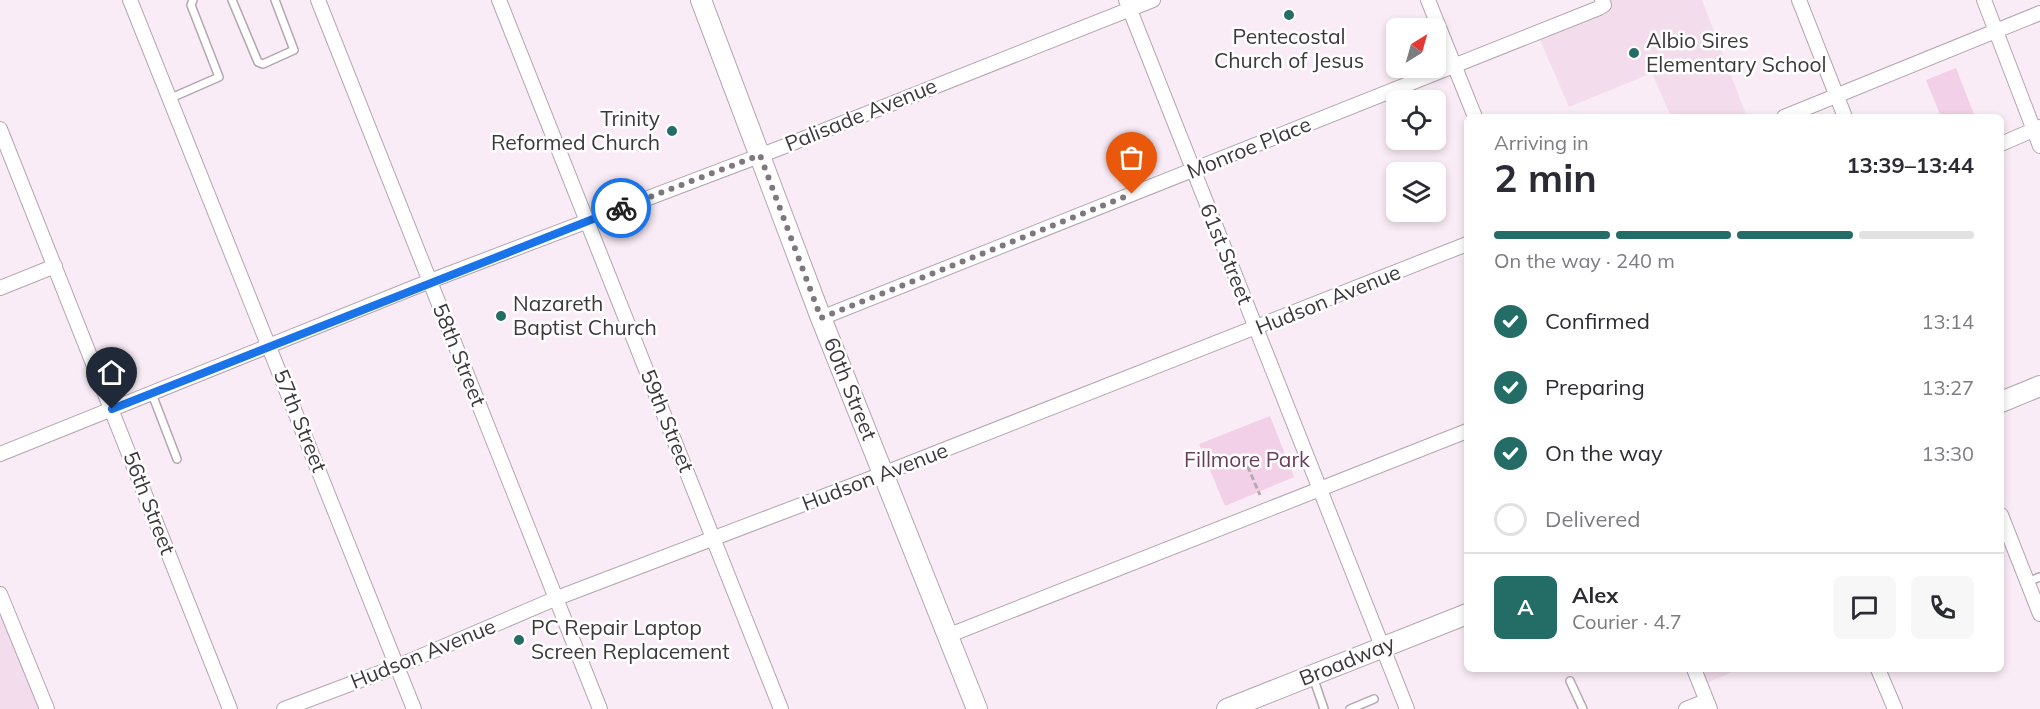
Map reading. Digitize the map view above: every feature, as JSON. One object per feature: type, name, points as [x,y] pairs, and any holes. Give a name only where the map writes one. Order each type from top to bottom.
[{"type":"street","name":"57th Street","points":[[130,0],[414,709]]},
{"type":"street","name":"58th Street","points":[[318,0],[600,709]]},
{"type":"street","name":"59th Street","points":[[500,0],[781,709]]},
{"type":"street","name":"60th Street","points":[[701,0],[821,318],[885,473],[977,709]]},
{"type":"street","name":"Palisade Avenue","points":[[0,454],[430,281],[760,155],[1128,5],[1153,0]]},
{"type":"street","points":[[1428,0],[1474,114]]},
{"type":"street","name":"Monroe Place","points":[[821,318],[1599,8],[1604,5],[1602,0]]},
{"type":"street","points":[[1799,0],[1844,114]]},
{"type":"street","points":[[1984,0],[2037,129],[2040,146]]},
{"type":"street","name":"61st Street","points":[[1128,5],[1407,709]]},
{"type":"street","points":[[1792,114],[2040,13]]},
{"type":"street","name":"56th Street","points":[[0,129],[230,709]]},
{"type":"street","points":[[2004,143],[2037,129]]},
{"type":"street","name":"Hudson Avenue","points":[[284,709],[398,666],[556,598],[1256,329],[1464,245]]},
{"type":"street","points":[[0,288],[55,266]]},
{"type":"street","points":[[2004,401],[2040,386]]},
{"type":"street","points":[[947,636],[1464,432]]},
{"type":"street","points":[[2004,521],[2034,579],[2040,614]]},
{"type":"street","points":[[0,594],[47,709]]},
{"type":"street","name":"Broadway","points":[[1227,709],[1464,615]]},
{"type":"street","points":[[1686,709],[1708,705],[1695,672]]},
{"type":"street","points":[[1879,672],[1895,709]]},
{"type":"lane","points":[[171,98],[219,76],[191,5],[193,0]]},
{"type":"lane","points":[[232,0],[258,62],[263,64],[294,50],[275,0]]},
{"type":"lane","points":[[152,394],[177,459]]},
{"type":"lane","points":[[1312,675],[1324,709]]},
{"type":"lane","points":[[1570,681],[1583,709]]},
{"type":"lane","points":[[1350,709],[1374,699]]},
{"type":"path","points":[[1244,458],[1260,495]]},
{"type":"shaded area","name":"Albio Sires Elementary School","points":[[1595,0],[1702,0],[1746,114],[1670,114],[1652,73],[1569,107],[1537,33],[1599,8]]},
{"type":"shaded area","points":[[0,605],[42,709],[0,709]]},
{"type":"shaded area","points":[[1697,672],[1732,672],[1702,685]]},
{"type":"green space","points":[[1956,68],[1974,114],[1940,114],[1926,80]]},
{"type":"green space","name":"Fillmore Park","points":[[1270,416],[1294,477],[1225,506],[1199,444]]},
{"type":"way so far","points":[[621,208],[760,155],[821,318],[1132,194]]},
{"type":"place","name":"Pentecostal Church of Jesus","points":[[1289,15]]},
{"type":"place","name":"Albio Sires Elementary School","points":[[1634,53]]},
{"type":"place","name":"Trinity Reformed Church","points":[[672,131]]},
{"type":"place","name":"Nazareth Baptist Church","points":[[501,316]]},
{"type":"place","name":"PC Repair Laptop Screen Replacement","points":[[519,640]]},
{"type":"route","points":[[112,409],[430,281],[621,208]]}]
